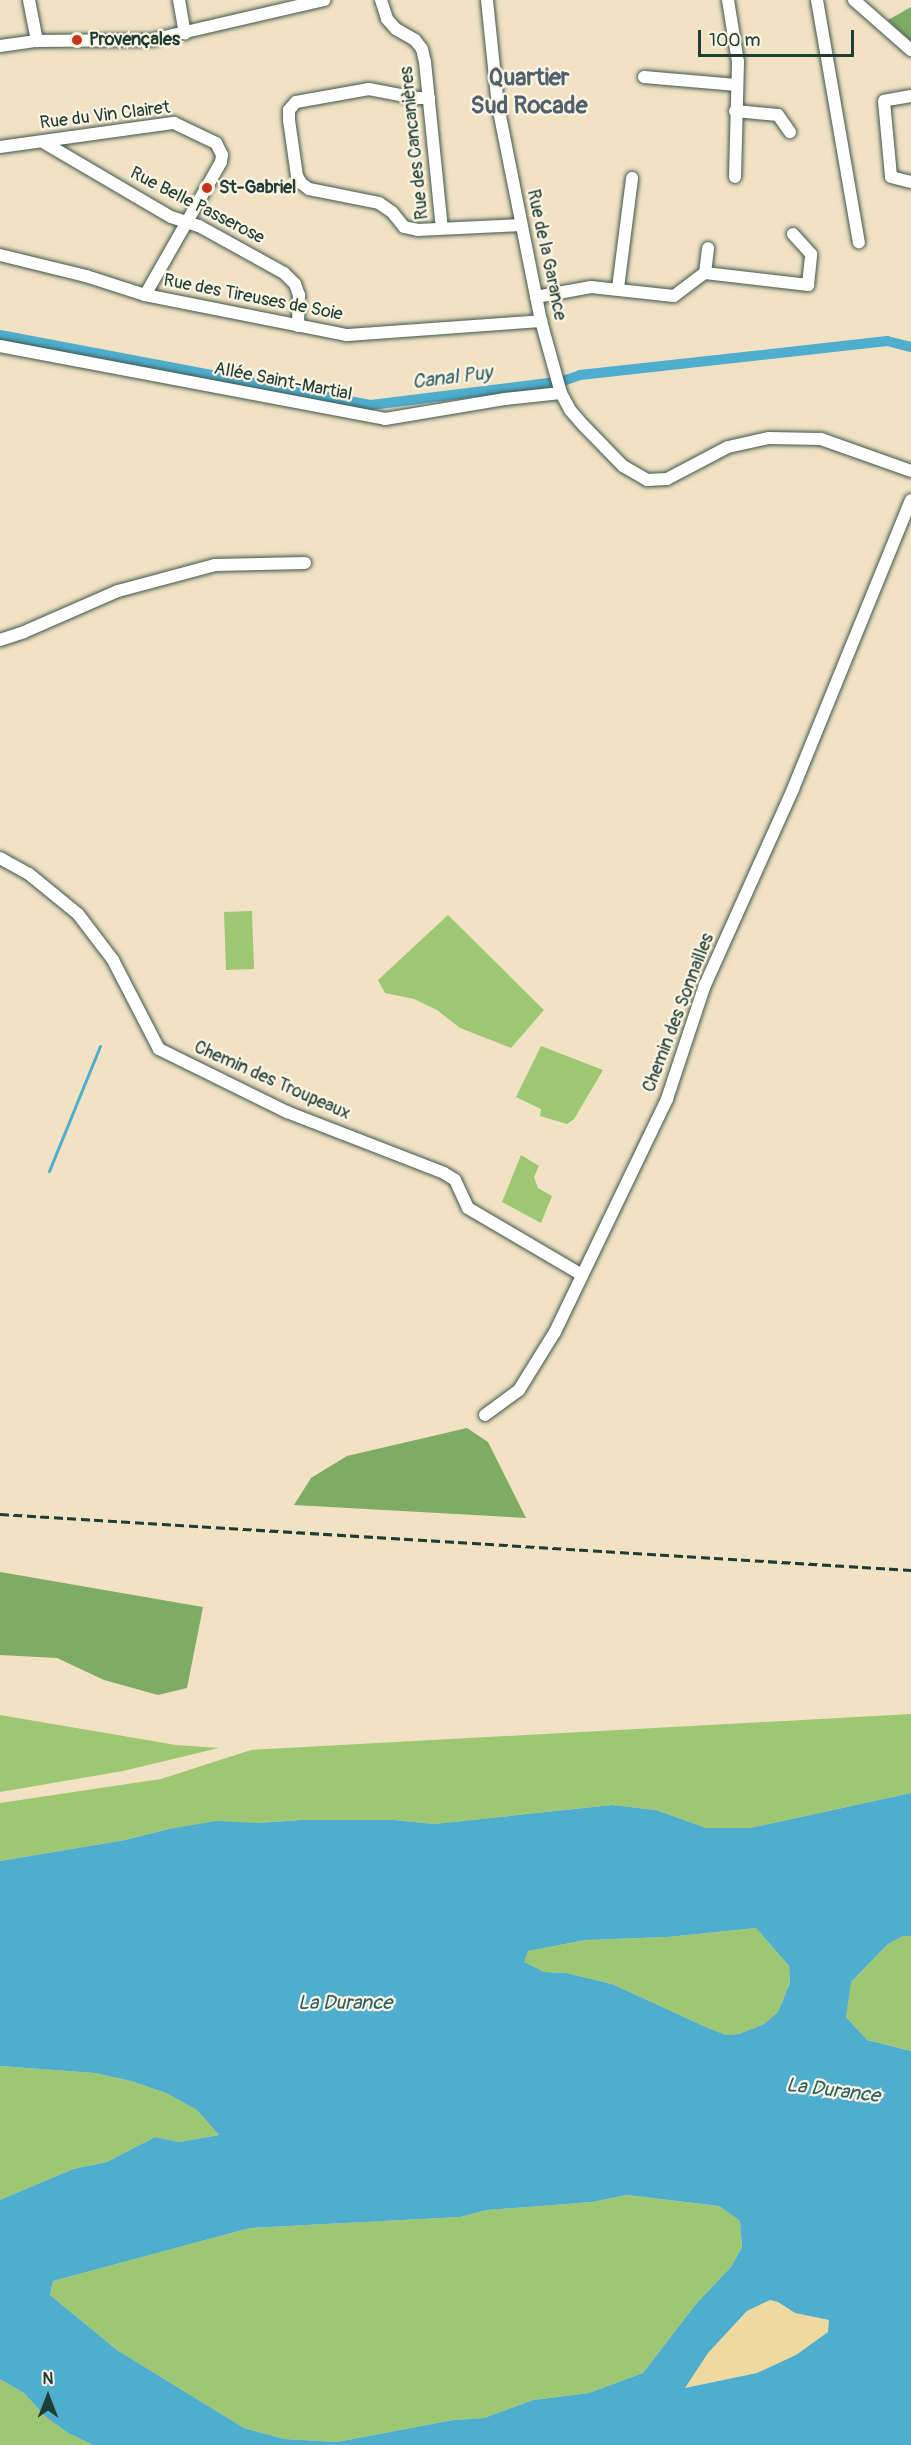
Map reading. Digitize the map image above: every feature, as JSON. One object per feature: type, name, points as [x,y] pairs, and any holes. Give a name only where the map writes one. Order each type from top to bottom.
[{"type":"street","points":[[29,0],[37,41]]},
{"type":"street","points":[[179,0],[185,33]]},
{"type":"street","points":[[0,46],[37,41],[151,40],[324,0]]},
{"type":"street","name":"Rue des Cancanières","points":[[381,0],[387,19],[396,29],[415,40],[422,49],[442,228]]},
{"type":"street","name":"Rue de la Garance","points":[[487,0],[498,106],[541,321],[559,384],[570,410],[600,444],[623,466],[647,480],[667,479],[728,447],[769,438],[821,439],[911,471]]},
{"type":"street","points":[[728,0],[738,62],[735,177]]},
{"type":"street","points":[[817,0],[859,242]]},
{"type":"street","points":[[854,0],[911,50]]},
{"type":"street","points":[[644,77],[737,85]]},
{"type":"street","points":[[429,98],[416,98],[369,89],[306,98],[296,102],[290,110],[289,120],[297,176],[309,189],[378,203],[392,212],[404,227],[418,230],[521,225]]},
{"type":"street","points":[[911,96],[884,101],[891,177],[911,182]]},
{"type":"street","points":[[735,111],[778,115],[790,132]]},
{"type":"street","name":"Rue du Vin Clairet","points":[[0,147],[174,123],[211,140],[219,148],[221,162],[145,295]]},
{"type":"street","name":"Rue Belle Passerose","points":[[43,142],[171,217],[199,226],[284,273],[295,284],[299,295],[298,326]]},
{"type":"street","points":[[618,288],[632,178]]},
{"type":"street","points":[[536,297],[591,286],[674,296],[705,273],[808,285],[811,254],[793,234]]},
{"type":"street","points":[[705,273],[708,249]]},
{"type":"street","name":"Rue des Tireuses de Soie","points":[[0,255],[86,276],[145,295],[347,335],[541,321]]},
{"type":"street","name":"Allée Saint-Martial","points":[[0,346],[385,419],[505,399],[559,384]]},
{"type":"street","name":"Chemin des Sonnailles","points":[[485,1415],[519,1390],[528,1379],[555,1332],[667,1099],[705,985],[793,789],[911,500]]},
{"type":"street","points":[[0,640],[24,632],[118,591],[215,565],[305,563]]},
{"type":"street","name":"Chemin des Troupeaux","points":[[0,858],[29,874],[78,914],[113,960],[159,1050],[287,1112],[444,1173],[455,1180],[468,1208],[582,1275]]},
{"type":"green space","points":[[911,7],[911,41],[888,20]]},
{"type":"green space","points":[[252,911],[254,969],[226,970],[224,912]]},
{"type":"green space","points":[[448,915],[544,1010],[511,1048],[460,1028],[437,1010],[414,999],[385,993],[378,980]]},
{"type":"green space","points":[[541,1046],[603,1070],[574,1119],[567,1124],[540,1116],[541,1109],[516,1097]]},
{"type":"green space","points":[[521,1155],[539,1166],[534,1177],[538,1188],[552,1196],[541,1223],[502,1202]]},
{"type":"green space","points":[[467,1428],[488,1442],[526,1518],[294,1505],[311,1478],[347,1456]]},
{"type":"green space","points":[[0,1572],[203,1607],[187,1688],[158,1695],[104,1680],[57,1658],[0,1655]]},
{"type":"green space","points":[[911,1714],[911,1793],[750,1828],[706,1828],[656,1810],[612,1805],[434,1824],[394,1820],[301,1820],[169,1829],[125,1840],[0,1861],[0,1803],[161,1779],[251,1750]]},
{"type":"green space","points":[[0,1715],[176,1745],[219,1748],[123,1771],[0,1792]]},
{"type":"green space","points":[[756,1928],[789,1966],[790,1983],[778,2012],[764,2024],[739,2034],[726,2035],[708,2028],[612,1984],[566,1973],[544,1972],[523,1963],[527,1951],[587,1940],[668,1937]]},
{"type":"green space","points":[[903,1936],[911,1936],[911,2051],[867,2040],[846,2017],[850,1983],[888,1944]]},
{"type":"green space","points":[[0,2066],[95,2073],[131,2081],[166,2093],[197,2110],[219,2135],[179,2142],[155,2137],[107,2162],[73,2169],[0,2200]]},
{"type":"green space","points":[[627,2195],[719,2206],[740,2221],[742,2247],[731,2267],[696,2304],[643,2373],[589,2393],[533,2400],[484,2418],[453,2420],[337,2442],[284,2439],[244,2428],[117,2350],[50,2295],[53,2281],[250,2228],[460,2217],[487,2210],[592,2202]]},
{"type":"green space","points":[[0,2379],[24,2393],[46,2417],[68,2433],[93,2445],[0,2445]]},
{"type":"sand","points":[[770,2300],[778,2302],[795,2313],[829,2320],[828,2332],[796,2355],[757,2373],[684,2388],[708,2353],[748,2311]]},
{"type":"water","name":"La Durance","points":[[911,1793],[911,1936],[903,1936],[888,1944],[851,1982],[846,2017],[867,2040],[911,2051],[911,2445],[93,2445],[68,2433],[46,2417],[24,2393],[0,2379],[0,2200],[73,2169],[107,2162],[155,2137],[179,2142],[219,2135],[197,2110],[166,2093],[131,2081],[95,2073],[0,2066],[0,1861],[125,1840],[169,1829],[217,1821],[258,1823],[301,1820],[394,1820],[434,1824],[612,1805],[656,1810],[706,1828],[750,1828]],"holes":[[[756,1928],[789,1966],[790,1983],[778,2012],[764,2024],[739,2034],[726,2035],[708,2028],[612,1984],[566,1973],[544,1972],[524,1962],[528,1951],[586,1940],[668,1937]],[[627,2195],[719,2206],[740,2221],[742,2247],[731,2267],[696,2304],[643,2373],[589,2393],[533,2400],[484,2418],[453,2420],[337,2442],[284,2439],[244,2428],[117,2350],[50,2295],[53,2281],[250,2228],[460,2217],[487,2210],[592,2202]],[[770,2300],[778,2302],[795,2313],[829,2320],[828,2332],[796,2355],[757,2373],[685,2388],[708,2353],[747,2311]]]},
{"type":"waterway","name":"Canal Puy","points":[[0,335],[371,405],[563,381],[580,375],[887,341],[911,347]]},
{"type":"waterway","points":[[49,1171],[100,1046]]},
{"type":"railway","points":[[0,1514],[911,1570]]},
{"type":"place","name":"Provençales","points":[[77,40]]},
{"type":"place","name":"St-Gabriel","points":[[207,188]]},
{"type":"district","name":"Quartier Sud Rocade","points":[[529,92]]}]
